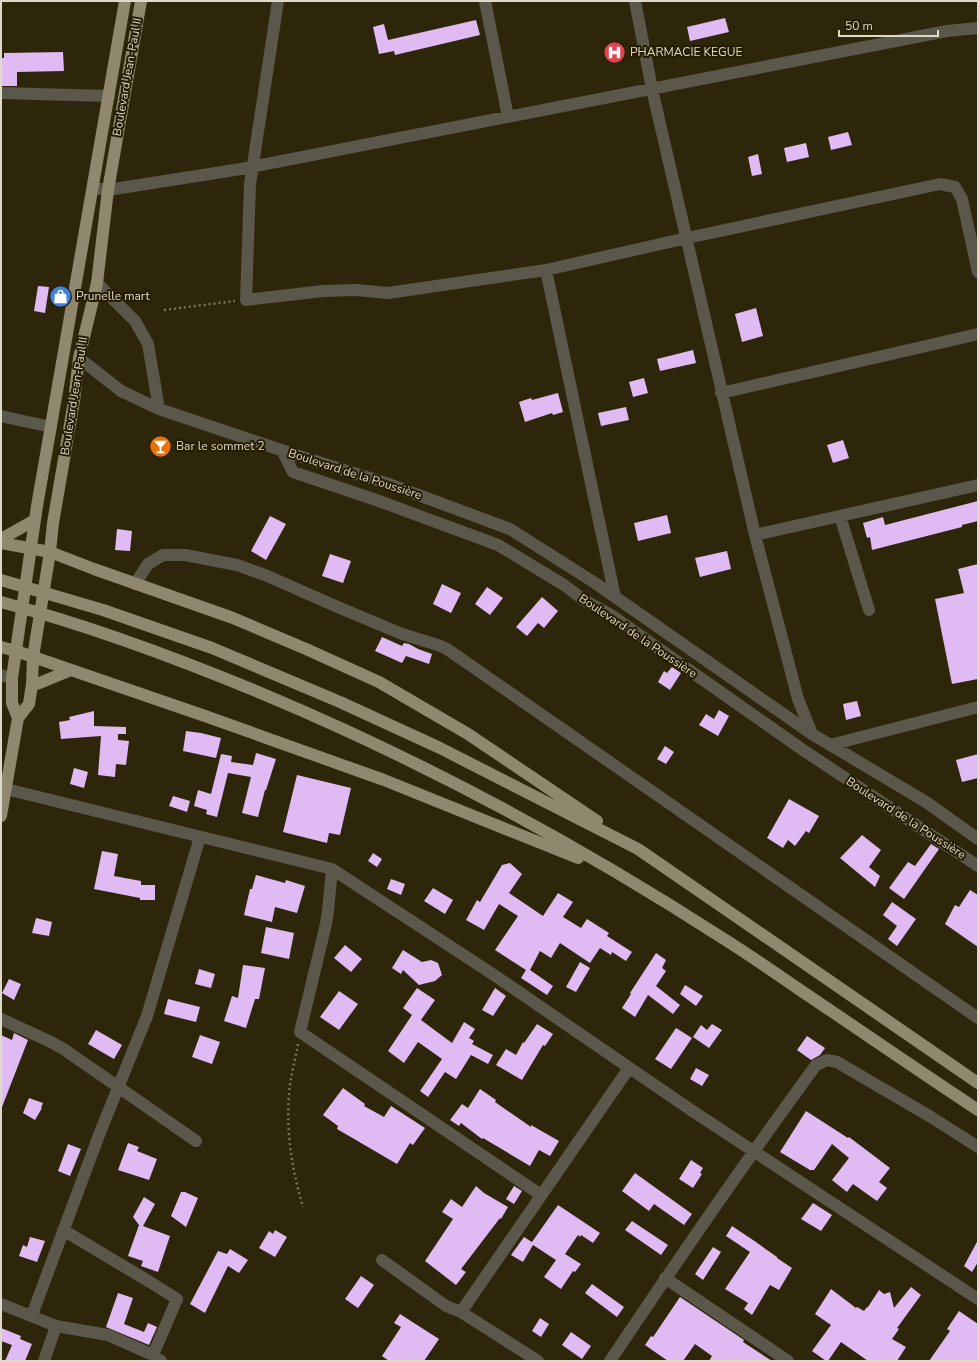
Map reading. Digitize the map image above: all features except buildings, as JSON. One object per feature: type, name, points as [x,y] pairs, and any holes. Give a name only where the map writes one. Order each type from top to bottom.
[{"type":"main road","name":"Boulevard Jean-Paul II","points":[[18,718],[12,703],[7,677],[16,651],[35,520],[110,96],[125,1]]},
{"type":"main road","name":"Boulevard Jean-Paul II","points":[[1,816],[18,718],[29,704],[32,684],[33,657],[50,552],[53,523],[74,401],[79,358],[97,283],[108,190],[141,1]]},
{"type":"main road","points":[[1,539],[35,520]]},
{"type":"main road","points":[[1,543],[50,552],[135,584],[233,618],[379,682],[468,734],[978,1083]]},
{"type":"main road","points":[[1,580],[103,610],[212,648],[340,702],[440,748],[638,849]]},
{"type":"main road","points":[[1,602],[52,616],[127,641],[210,672],[330,722],[424,767],[518,816],[620,874],[725,939],[978,1110]]},
{"type":"main road","points":[[1,648],[16,651],[205,716],[384,780],[620,874]]},
{"type":"main road","points":[[32,684],[37,684],[71,670]]},
{"type":"street","points":[[278,1],[250,184],[246,300],[323,291],[356,290],[388,293],[546,270],[940,184],[955,187],[962,199],[978,272]]},
{"type":"street","points":[[485,1],[508,117]]},
{"type":"street","points":[[635,1],[652,89],[688,238],[721,393],[755,535],[798,699],[812,734],[803,750]]},
{"type":"street","points":[[93,188],[108,190],[252,166],[947,31],[978,28]]},
{"type":"street","points":[[1,93],[110,96]]},
{"type":"street","points":[[546,270],[615,597]]},
{"type":"street","points":[[97,283],[135,321],[148,344],[159,409]]},
{"type":"street","points":[[721,393],[978,334]]},
{"type":"street","name":"Boulevard de la Poussière","points":[[79,358],[121,391],[159,409],[386,483],[510,529],[615,597],[812,734],[926,802],[978,839]]},
{"type":"street","points":[[1,416],[51,426]]},
{"type":"street","name":"Boulevard de la Poussière","points":[[282,450],[293,472],[379,501],[498,546],[564,586],[584,600],[611,615],[803,750],[978,866]]},
{"type":"street","points":[[755,535],[978,485]]},
{"type":"street","points":[[840,516],[869,610]]},
{"type":"street","points":[[135,584],[148,564],[163,554],[185,555],[237,565],[265,575],[402,634],[447,649],[978,1018]]},
{"type":"street","points":[[830,745],[978,707]]},
{"type":"street","points":[[6,789],[332,869],[494,975],[629,1068],[978,1299]]},
{"type":"street","points":[[32,1315],[99,1135],[147,1016],[200,837]]},
{"type":"street","points":[[332,869],[327,917],[300,1032],[541,1195]]},
{"type":"street","points":[[1,1019],[61,1047],[196,1141]]},
{"type":"street","points":[[610,1361],[665,1278],[753,1151],[816,1065],[827,1060],[837,1062],[931,1117],[978,1147]]},
{"type":"street","points":[[461,1312],[629,1068]]},
{"type":"street","points":[[1,1304],[32,1315],[56,1326],[108,1335],[157,1358],[177,1299],[63,1230]]},
{"type":"street","points":[[382,1260],[446,1306],[461,1312],[538,1361]]},
{"type":"street","points":[[665,1278],[788,1361]]},
{"type":"street","points":[[44,1361],[56,1326]]},
{"type":"path","points":[[164,310],[246,300]]},
{"type":"path","points":[[300,1032],[289,1093],[288,1110],[290,1149],[303,1207]]},
{"type":"place","name":"PHARMACIE KEGUE","points":[[615,52]]},
{"type":"place","name":"Prunelle mart","points":[[61,296]]},
{"type":"place","name":"Bar le sommet 2","points":[[160,446]]}]
